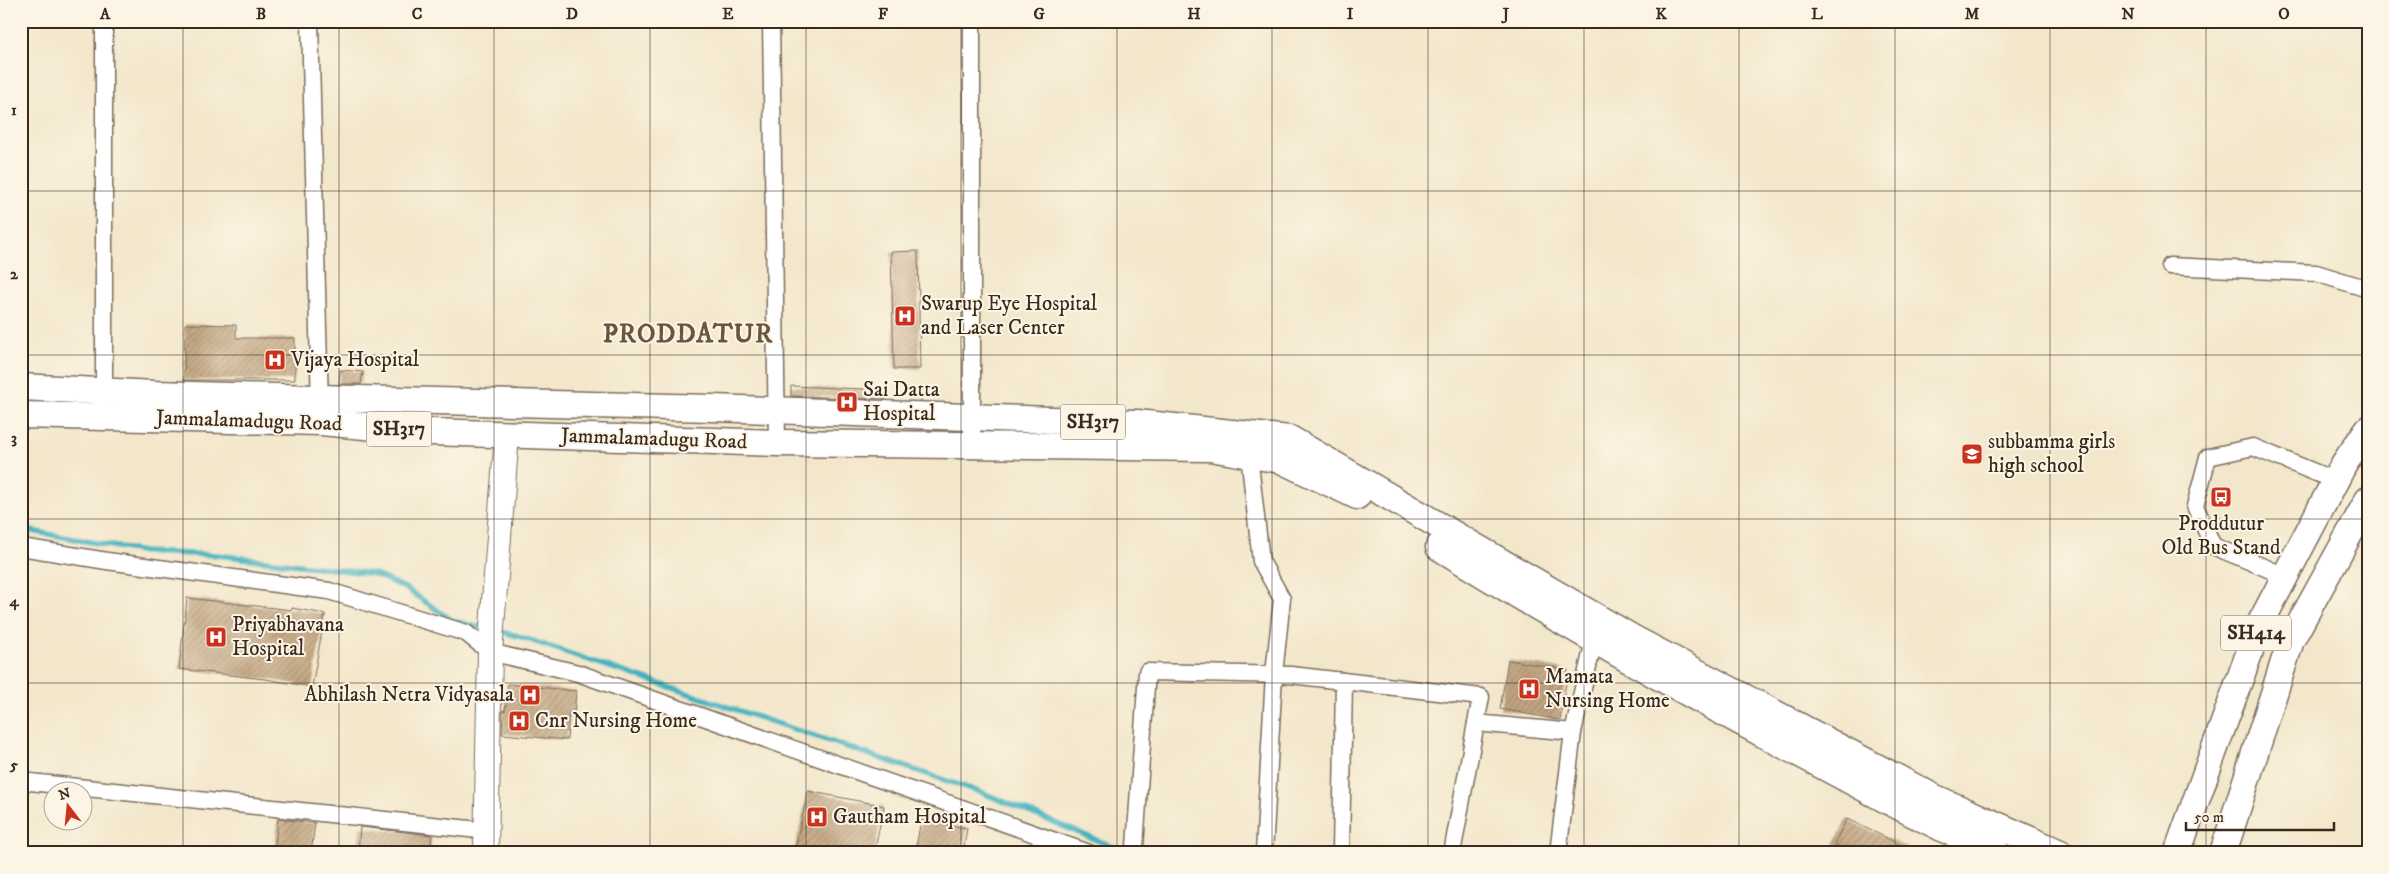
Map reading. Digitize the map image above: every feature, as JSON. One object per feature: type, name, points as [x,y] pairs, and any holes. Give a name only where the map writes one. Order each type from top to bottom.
[{"type":"main road","name":"SH317","points":[[21,387],[104,391],[320,410],[776,410],[1137,423],[1290,439],[1634,639],[1935,798],[2060,853]]},
{"type":"main road","name":"Jammalamadugu Road","points":[[21,415],[104,417],[320,410],[430,432],[777,443]]},
{"type":"main road","name":"SH414","points":[[2177,853],[2259,626],[2336,480],[2368,429]]},
{"type":"main road","points":[[487,842],[490,652],[507,435]]},
{"type":"main road","name":"SH317","points":[[777,443],[1210,448],[1281,460],[1362,499],[1526,601],[1691,696],[1925,820],[1997,853]]},
{"type":"main road","name":"SH414","points":[[2223,853],[2291,640],[2368,500]]},
{"type":"main road","points":[[2283,580],[2311,604]]},
{"type":"street","points":[[104,21],[104,417]]},
{"type":"street","points":[[310,21],[320,410]]},
{"type":"street","points":[[771,21],[777,443]]},
{"type":"street","points":[[972,21],[972,444]]},
{"type":"street","points":[[2170,266],[2316,273],[2368,290]]},
{"type":"street","points":[[2283,580],[2213,546],[2195,506],[2208,458],[2253,447],[2336,480]]},
{"type":"street","points":[[1249,455],[1261,561],[1282,599],[1274,674],[1264,853]]},
{"type":"street","points":[[21,547],[107,561],[329,591],[466,633],[490,652],[578,673],[1089,853]]},
{"type":"street","points":[[1558,853],[1573,732],[1594,640]]},
{"type":"street","points":[[1135,847],[1147,672],[1274,674],[1481,697],[1452,853]]},
{"type":"street","points":[[1341,853],[1344,681]]},
{"type":"street","points":[[1476,722],[1573,732]]},
{"type":"street","points":[[21,781],[487,842]]},
{"type":"building","points":[[918,251],[920,369],[894,369],[891,252]]},
{"type":"building","points":[[185,324],[236,325],[236,338],[295,338],[295,380],[184,380]]},
{"type":"building","points":[[340,370],[363,372],[361,384],[339,384]]},
{"type":"building","points":[[791,386],[886,390],[886,399],[791,396]]},
{"type":"building","points":[[187,598],[292,610],[292,608],[325,614],[312,687],[265,679],[179,669]]},
{"type":"building","points":[[1508,660],[1568,670],[1560,720],[1500,709]]},
{"type":"building","points":[[508,684],[576,691],[574,713],[569,712],[567,740],[502,734],[503,710],[505,711]]},
{"type":"building","points":[[808,791],[884,806],[874,853],[794,853]]},
{"type":"building","points":[[278,819],[315,823],[311,853],[274,853]]},
{"type":"building","points":[[1847,819],[1918,853],[1852,853],[1834,844]]},
{"type":"building","points":[[921,820],[967,828],[963,853],[915,853]]},
{"type":"building","points":[[360,827],[432,835],[430,853],[358,853]]},
{"type":"waterway","points":[[21,529],[144,552],[218,555],[374,574],[405,588],[453,621],[487,629]]},
{"type":"waterway","points":[[498,631],[518,636],[983,793],[1128,853]]},
{"type":"place","name":"Swarup Eye Hospital and Laser Center","points":[[905,316]]},
{"type":"place","name":"Vijaya Hospital","points":[[275,360]]},
{"type":"place","name":"Sai Datta Hospital","points":[[847,402]]},
{"type":"place","name":"subbamma girls high school","points":[[1972,454]]},
{"type":"place","name":"Proddutur Old Bus Stand","points":[[2221,497]]},
{"type":"place","name":"Priyabhavana Hospital","points":[[216,637]]},
{"type":"place","name":"Mamata Nursing Home","points":[[1529,689]]},
{"type":"place","name":"Abhilash Netra Vidyasala","points":[[530,695]]},
{"type":"place","name":"Cnr Nursing Home","points":[[519,721]]},
{"type":"place","name":"Gautham Hospital","points":[[817,817]]},
{"type":"district","name":"PRODDATUR","points":[[688,334]]}]
